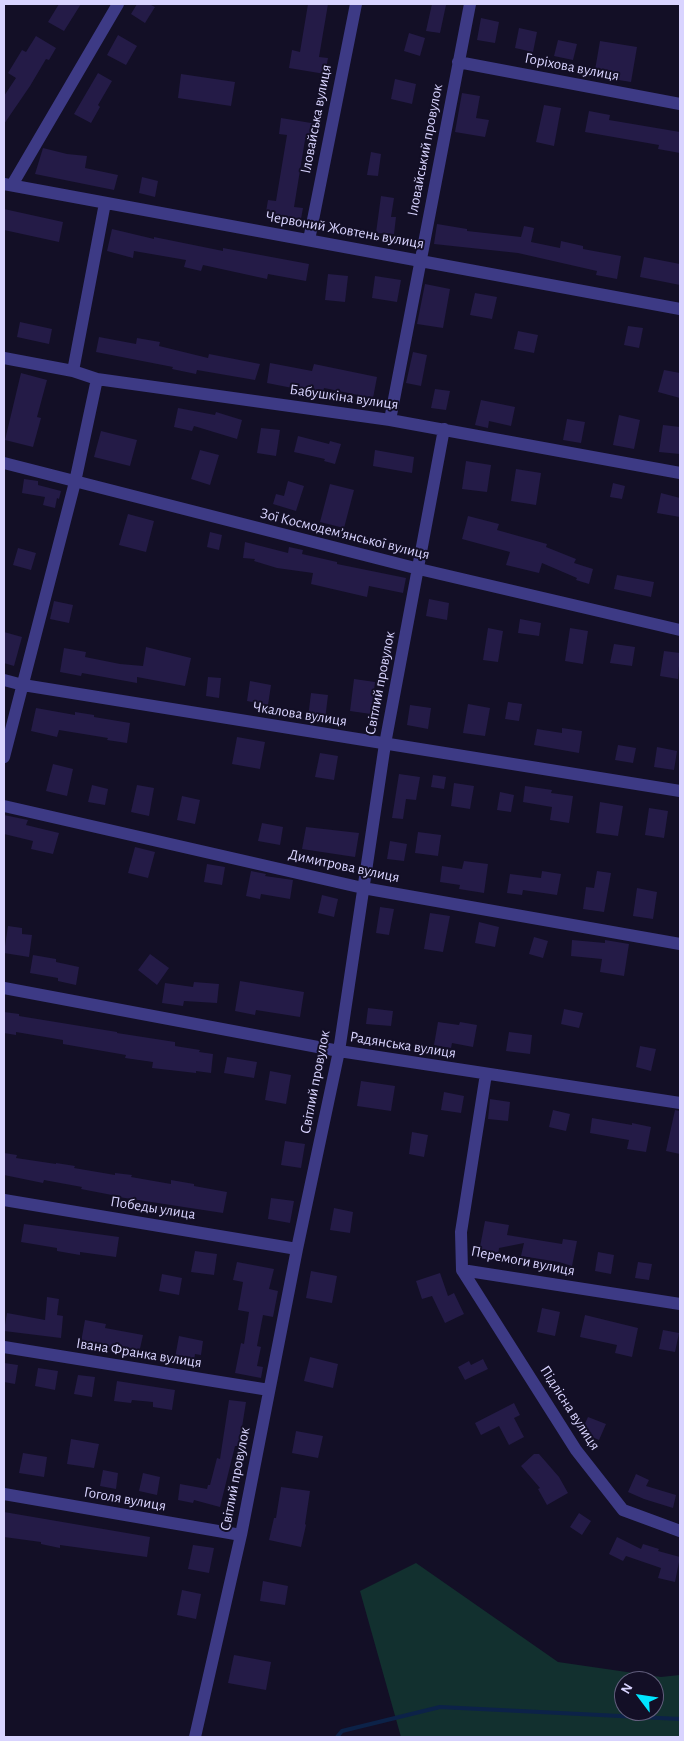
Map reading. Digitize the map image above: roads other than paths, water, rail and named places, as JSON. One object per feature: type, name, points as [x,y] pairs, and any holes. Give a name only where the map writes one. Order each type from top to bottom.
[{"type":"street","points":[[8,185],[118,4]]},
{"type":"street","name":"Іловайська вулиця","points":[[309,240],[356,4]]},
{"type":"street","name":"Іловайський провулок","points":[[390,420],[470,4]]},
{"type":"street","name":"Горіхова вулиця","points":[[458,62],[680,104]]},
{"type":"street","name":"Червоний Жовтень вулиця","points":[[8,185],[680,309]]},
{"type":"street","points":[[73,371],[105,203]]},
{"type":"street","name":"Бабушкіна вулиця","points":[[4,358],[73,371],[96,379],[390,420],[680,473]]},
{"type":"street","points":[[4,757],[75,482],[96,379]]},
{"type":"street","name":"Світлий провулок","points":[[195,1737],[241,1535],[339,1051],[385,744],[444,429]]},
{"type":"street","name":"Зої Космодем’янської вулиця","points":[[4,463],[419,569],[680,630]]},
{"type":"street","name":"Чкалова вулиця","points":[[4,680],[24,685],[680,792]]},
{"type":"street","name":"Димитрова вулиця","points":[[4,806],[363,888],[680,944]]},
{"type":"street","name":"Радянська вулиця","points":[[4,988],[339,1051],[680,1104]]},
{"type":"street","name":"Перемоги вулиця","points":[[486,1074],[461,1232],[462,1270],[680,1304]]},
{"type":"street","name":"Победы улица","points":[[4,1200],[298,1249]]},
{"type":"street","name":"Підлісна вулиця","points":[[462,1270],[576,1450],[624,1510],[680,1531]]},
{"type":"street","name":"Івана Франка вулиця","points":[[4,1347],[269,1390]]},
{"type":"street","name":"Гоголя вулиця","points":[[4,1494],[241,1535]]},
{"type":"waterway","points":[[337,1737],[342,1731],[440,1707],[680,1719]]}]
